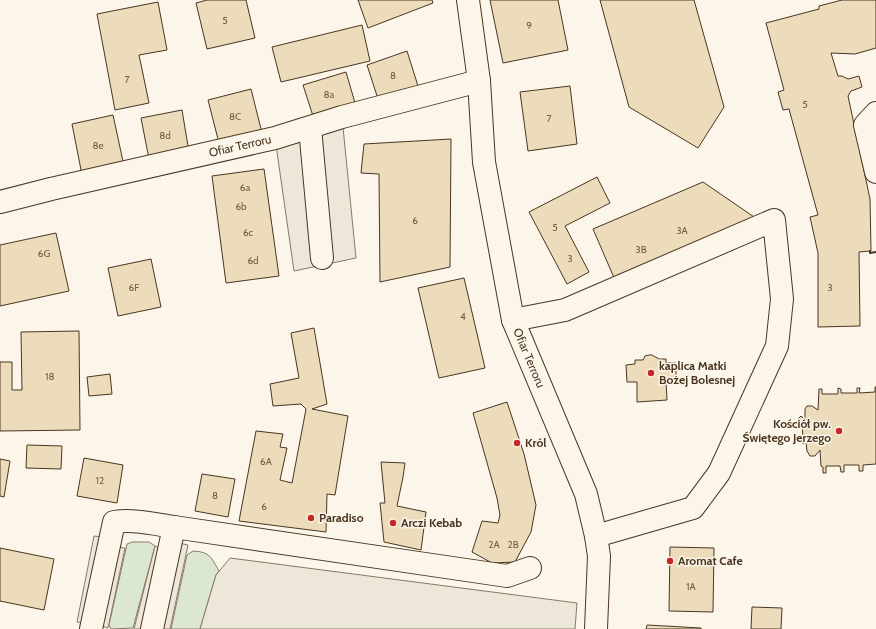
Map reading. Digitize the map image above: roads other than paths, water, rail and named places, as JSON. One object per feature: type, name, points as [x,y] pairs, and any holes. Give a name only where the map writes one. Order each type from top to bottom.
[{"type":"street","name":"Ofiar Terroru","points":[[468,0],[479,81],[484,162],[513,320],[550,405],[586,494],[599,556],[596,629]]},
{"type":"street","name":"Ofiar Terroru","points":[[0,202],[59,187],[275,138],[342,117],[479,81]]},
{"type":"street","points":[[876,113],[865,125],[876,172]]},
{"type":"street","points":[[310,128],[322,258]]},
{"type":"street","points":[[513,320],[565,310],[774,220],[782,299],[777,346],[719,473],[693,508],[596,536]]},
{"type":"street","points":[[91,629],[114,522],[134,521],[507,576],[530,568]]},
{"type":"street","points":[[152,629],[174,527]]},
{"type":"place","name":"kaplica Matki Bożej Bolesnej","points":[[651,373]]},
{"type":"place","name":"Kościół pw. Świętego Jerzego","points":[[839,431]]},
{"type":"place","name":"Król","points":[[517,443]]},
{"type":"place","name":"Paradiso","points":[[311,518]]},
{"type":"place","name":"Arczi Kebab","points":[[393,523]]},
{"type":"place","name":"Aromat Cafe","points":[[670,561]]}]
